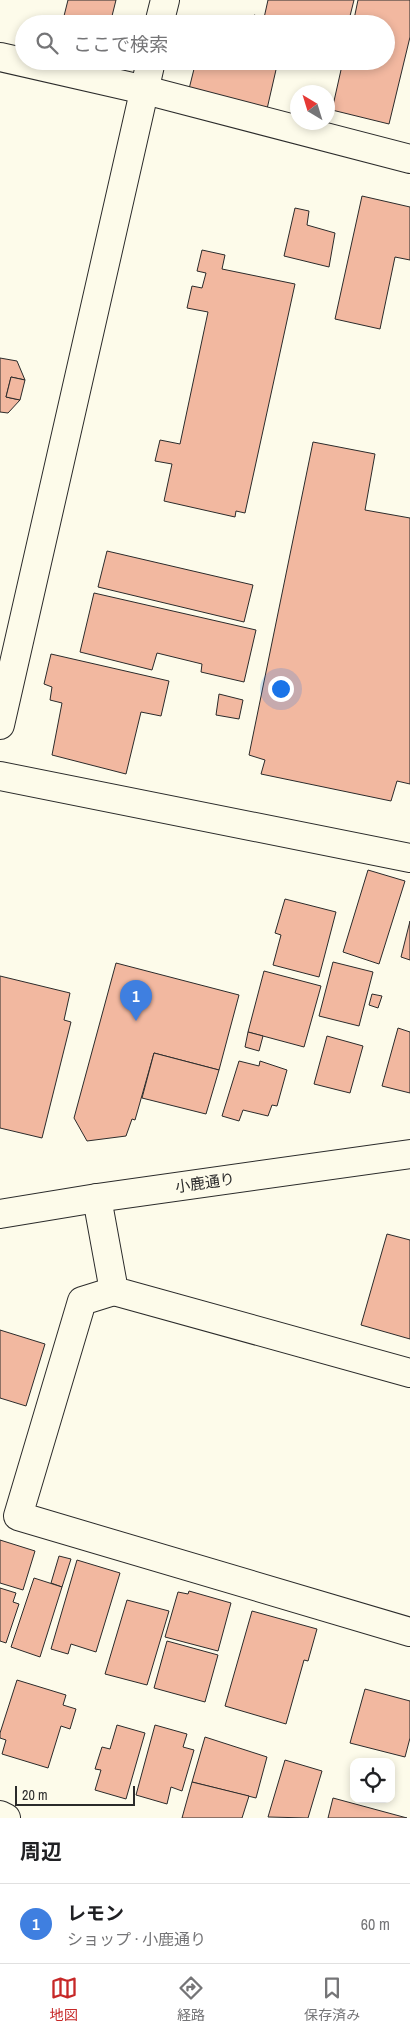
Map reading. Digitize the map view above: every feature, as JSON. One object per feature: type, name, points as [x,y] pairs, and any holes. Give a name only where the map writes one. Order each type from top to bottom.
[{"type":"street","points":[[161,15],[164,0]]},
{"type":"street","points":[[0,57],[15,60]]},
{"type":"street","points":[[57,70],[144,90],[410,159]]},
{"type":"street","points":[[0,725],[149,70]]},
{"type":"street","points":[[0,776],[410,858]]},
{"type":"street","name":"小鹿通り","points":[[0,1214],[97,1198],[410,1154]]},
{"type":"street","points":[[97,1198],[114,1291]]},
{"type":"street","points":[[410,1373],[114,1291],[82,1301],[18,1516],[410,1632]]},
{"type":"street","points":[[0,1815],[6,1818]]},
{"type":"building","points":[[68,0],[116,0],[112,15],[64,15]]},
{"type":"building","points":[[268,0],[354,0],[350,15],[265,15]]},
{"type":"building","points":[[358,0],[410,0],[410,37],[389,124],[335,111],[335,97],[341,70],[395,70],[395,15],[355,15]]},
{"type":"building","points":[[194,70],[276,70],[267,109],[189,89]]},
{"type":"building","points":[[362,196],[410,207],[410,260],[395,257],[380,329],[335,319]]},
{"type":"building","points":[[295,208],[309,211],[307,225],[335,233],[329,267],[284,256]]},
{"type":"building","points":[[202,250],[225,255],[222,269],[295,284],[245,513],[236,511],[235,517],[164,501],[172,464],[155,461],[160,440],[180,444],[208,312],[187,308],[192,286],[202,288],[206,273],[197,271]]},
{"type":"building","points":[[0,358],[17,361],[25,380],[11,377],[6,397],[20,400],[8,413],[0,412]]},
{"type":"building","points":[[11,377],[25,380],[20,400],[6,397]]},
{"type":"building","points":[[313,442],[375,454],[365,510],[410,518],[410,784],[397,781],[391,801],[261,774],[265,760],[249,755]]},
{"type":"building","points":[[107,551],[253,585],[244,622],[98,587]]},
{"type":"building","points":[[94,593],[256,630],[244,682],[201,672],[202,664],[157,653],[152,670],[80,652]]},
{"type":"building","points":[[51,654],[169,681],[161,716],[141,712],[126,774],[52,755],[62,703],[50,700],[52,687],[44,684]]},
{"type":"building","points":[[219,694],[243,700],[239,719],[216,715]]},
{"type":"building","points":[[368,870],[405,881],[379,964],[343,952]]},
{"type":"building","points":[[285,899],[336,912],[319,977],[273,965],[281,935],[275,933]]},
{"type":"building","points":[[410,921],[410,960],[401,957]]},
{"type":"building","points":[[333,962],[373,972],[359,1026],[319,1016]]},
{"type":"building","points":[[116,963],[239,995],[219,1070],[154,1053],[135,1120],[132,1119],[126,1136],[87,1141],[74,1118]]},
{"type":"building","points":[[264,971],[321,986],[304,1047],[248,1032]]},
{"type":"building","points":[[0,976],[70,993],[64,1020],[71,1022],[42,1138],[0,1128]]},
{"type":"building","points":[[372,994],[382,996],[378,1008],[369,1005]]},
{"type":"building","points":[[398,1028],[410,1032],[410,1093],[382,1086]]},
{"type":"building","points":[[248,1032],[263,1036],[259,1051],[245,1047]]},
{"type":"building","points":[[327,1036],[363,1046],[350,1093],[314,1084]]},
{"type":"building","points":[[154,1053],[219,1070],[206,1114],[142,1098]]},
{"type":"building","points":[[239,1061],[259,1066],[260,1061],[287,1070],[277,1106],[272,1105],[268,1116],[243,1110],[239,1121],[222,1116]]},
{"type":"building","points":[[387,1234],[410,1240],[410,1339],[361,1325]]},
{"type":"building","points":[[0,1330],[45,1344],[26,1406],[0,1398]]},
{"type":"building","points":[[0,1540],[35,1551],[23,1590],[0,1583]]},
{"type":"building","points":[[59,1556],[71,1559],[62,1587],[51,1583]]},
{"type":"building","points":[[77,1560],[120,1573],[96,1652],[71,1644],[68,1654],[51,1649]]},
{"type":"building","points":[[34,1578],[62,1587],[40,1657],[11,1647]]},
{"type":"building","points":[[0,1588],[16,1593],[13,1602],[19,1604],[6,1643],[0,1641]]},
{"type":"building","points":[[189,1591],[231,1603],[218,1651],[165,1637],[178,1592],[188,1594]]},
{"type":"building","points":[[127,1600],[169,1611],[147,1685],[105,1674]]},
{"type":"building","points":[[252,1611],[317,1629],[308,1661],[304,1660],[286,1724],[225,1706]]},
{"type":"building","points":[[167,1641],[218,1655],[205,1702],[154,1688]]},
{"type":"building","points":[[17,1680],[66,1695],[63,1705],[76,1709],[70,1729],[61,1726],[48,1768],[2,1754],[6,1740],[0,1738],[0,1733]]},
{"type":"building","points":[[365,1689],[410,1701],[410,1738],[405,1757],[350,1743]]},
{"type":"building","points":[[117,1725],[145,1733],[126,1799],[95,1790],[101,1770],[95,1769],[102,1747],[110,1749]]},
{"type":"building","points":[[155,1725],[187,1734],[183,1747],[194,1750],[182,1791],[171,1787],[167,1804],[136,1795]]},
{"type":"building","points":[[205,1737],[267,1757],[256,1798],[192,1782]]},
{"type":"building","points":[[285,1760],[322,1771],[308,1818],[268,1817]]},
{"type":"building","points":[[192,1782],[249,1796],[242,1818],[182,1818]]},
{"type":"building","points":[[333,1798],[407,1818],[328,1818]]},
{"type":"place","name":"レモン","points":[[136,1021]]}]
